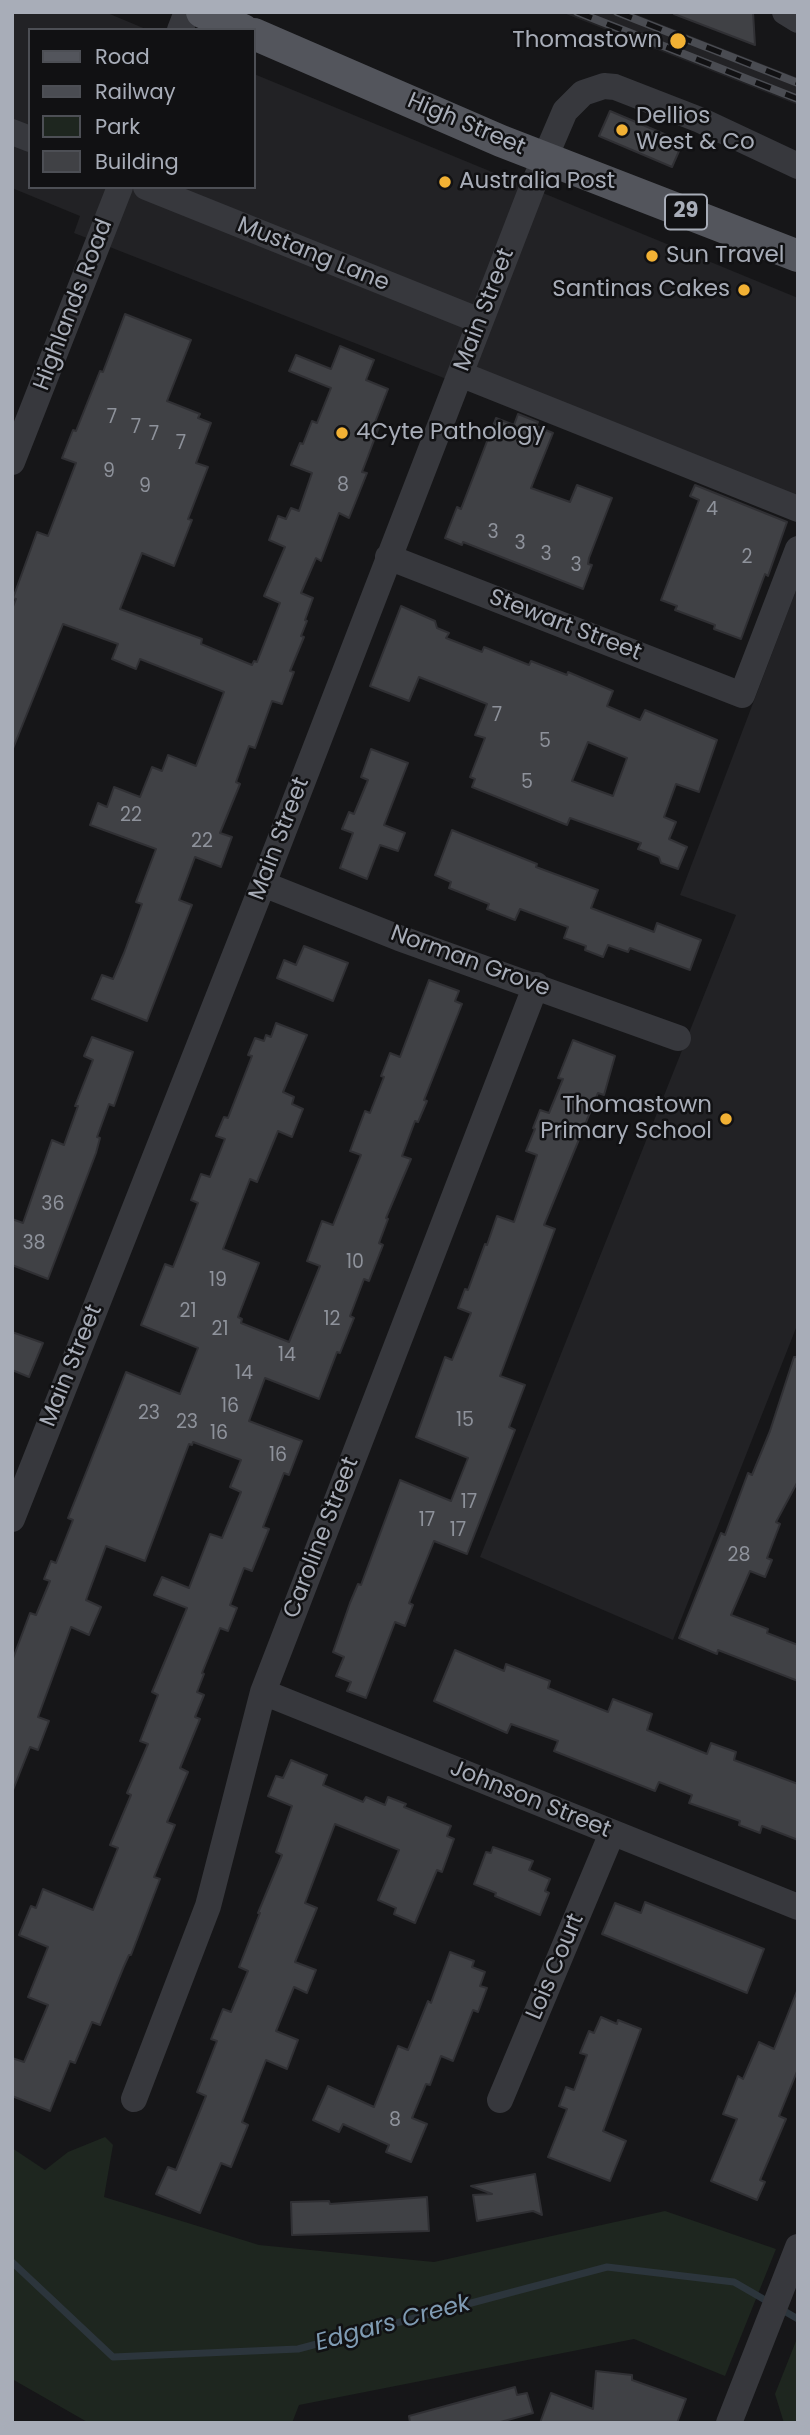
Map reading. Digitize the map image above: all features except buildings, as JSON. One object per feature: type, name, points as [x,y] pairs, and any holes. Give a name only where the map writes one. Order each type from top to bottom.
[{"type":"main road","points":[[202,12],[238,28]]},
{"type":"main road","name":"High Street","points":[[256,35],[474,130],[798,256]]},
{"type":"street","points":[[785,12],[798,20]]},
{"type":"street","name":"Main Street","points":[[12,1519],[21,1468],[262,884],[544,157],[565,111],[583,93],[604,86],[615,87],[700,120],[798,166]]},
{"type":"street","name":"Highlands Road","points":[[12,461],[119,189]]},
{"type":"street","name":"Mustang Lane","points":[[151,189],[480,321]]},
{"type":"street","points":[[460,374],[798,509]]},
{"type":"street","name":"Stewart Street","points":[[388,557],[742,695],[798,550]]},
{"type":"street","name":"Norman Grove","points":[[262,884],[399,938],[678,1038]]},
{"type":"street","name":"Caroline Street","points":[[134,2099],[208,1906],[263,1692],[536,985]]},
{"type":"street","name":"Johnson Street","points":[[263,1692],[798,1908]]},
{"type":"street","name":"Lois Court","points":[[500,2100],[612,1833]]},
{"type":"street","points":[[729,2423],[798,2247]]},
{"type":"shaded area","points":[[12,12],[105,12],[143,28],[28,28],[28,189],[256,189],[256,75],[798,298],[798,505],[472,389],[74,233],[80,216],[12,188]]},
{"type":"shaded area","points":[[561,12],[630,12],[798,78],[798,105]]},
{"type":"shaded area","name":"Thomastown Primary School","points":[[798,585],[798,1323],[673,1640],[480,1557],[736,915],[680,895]]},
{"type":"green space","points":[[105,2137],[113,2145],[104,2197],[259,2245],[434,2262],[665,2211],[776,2249],[725,2376],[634,2339],[299,2405],[292,2423],[89,2423],[12,2379],[12,2148],[45,2170],[68,2152]]},
{"type":"green space","points":[[798,2336],[798,2423],[784,2423],[775,2394]]},
{"type":"waterway","name":"Edgars Creek","points":[[12,2262],[113,2357],[298,2349],[607,2267],[734,2282],[798,2319]]},
{"type":"railway","points":[[577,12],[798,99]]},
{"type":"railway","points":[[617,12],[798,83]]},
{"type":"place","name":"Thomastown","points":[[678,41]]},
{"type":"place","name":"Dellios West & Co","points":[[622,130]]},
{"type":"place","name":"Australia Post","points":[[445,182]]},
{"type":"place","name":"Sun Travel","points":[[652,256]]},
{"type":"place","name":"Santinas Cakes","points":[[744,290]]},
{"type":"place","name":"4Cyte Pathology","points":[[342,433]]},
{"type":"place","name":"Thomastown Primary School","points":[[726,1119]]}]
